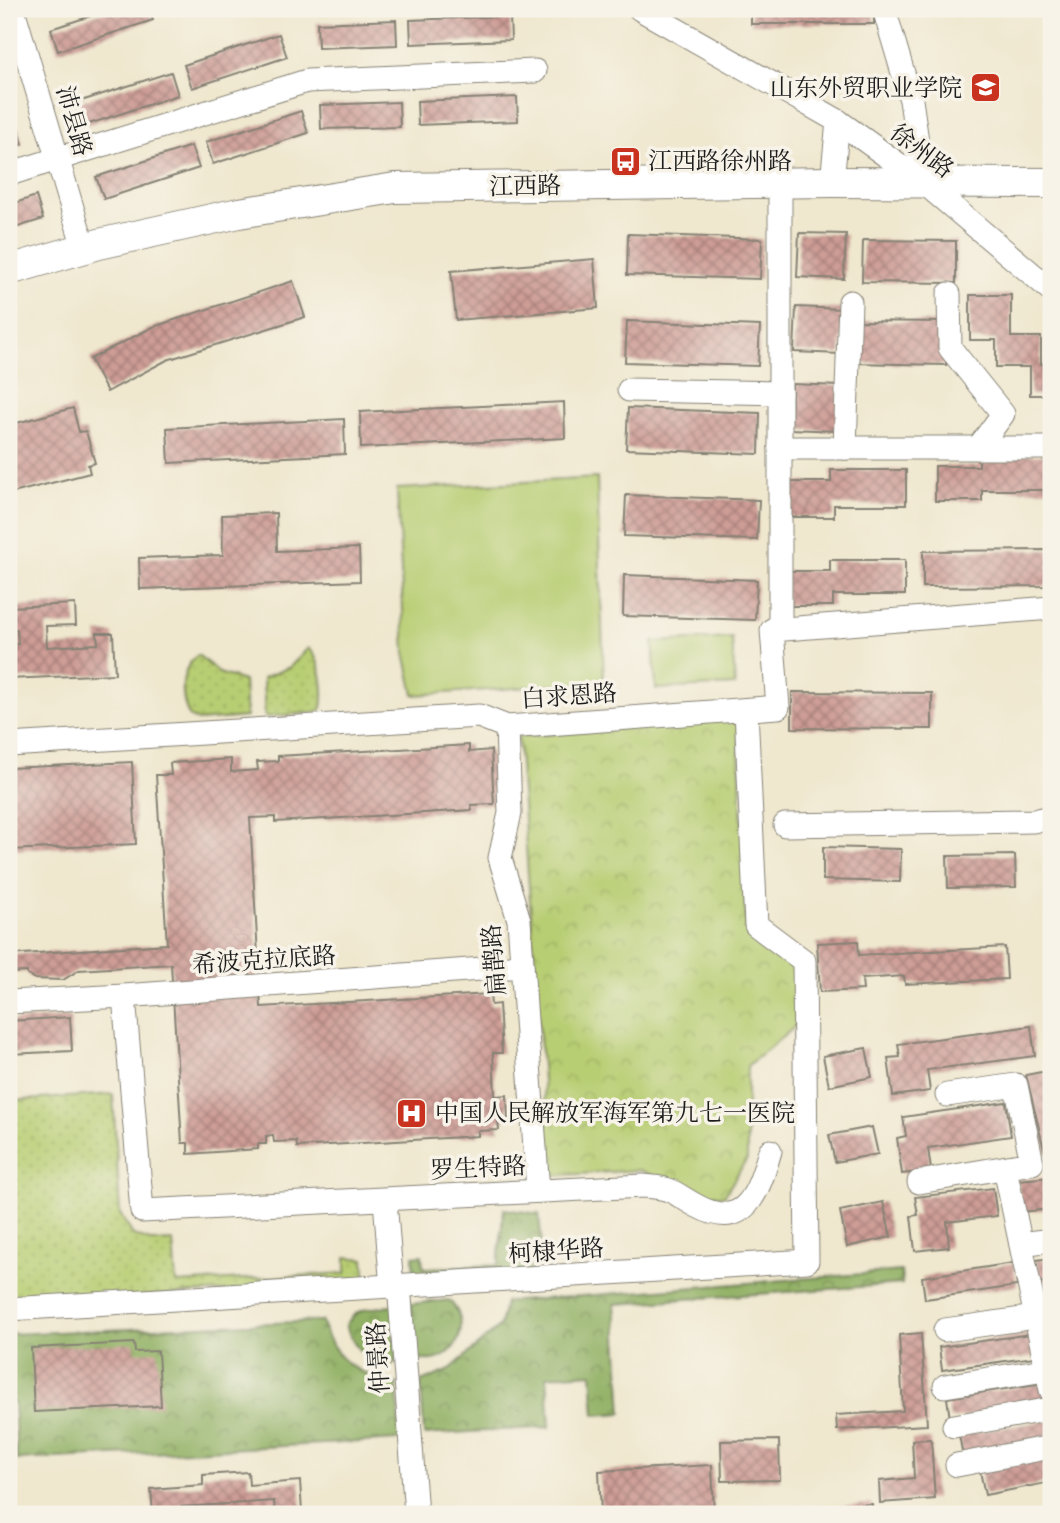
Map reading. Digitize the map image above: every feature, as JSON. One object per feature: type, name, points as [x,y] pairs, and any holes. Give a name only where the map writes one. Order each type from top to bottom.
[{"type":"main road","name":"江西路","points":[[9,270],[84,248],[239,213],[395,188],[832,182],[1051,183]]},
{"type":"street","name":"沛县路","points":[[13,9],[84,248]]},
{"type":"street","name":"徐州路","points":[[640,9],[838,121],[923,182],[1051,290]]},
{"type":"street","points":[[884,9],[911,100],[923,182]]},
{"type":"street","points":[[9,174],[307,81],[535,71]]},
{"type":"street","points":[[832,182],[838,121]]},
{"type":"street","points":[[780,183],[780,616]]},
{"type":"street","points":[[949,294],[950,348],[1003,414],[978,448]]},
{"type":"street","points":[[845,448],[850,302]]},
{"type":"street","points":[[629,390],[780,393]]},
{"type":"street","points":[[780,448],[1051,448]]},
{"type":"street","name":"白求恩路","points":[[9,745],[479,716],[508,727],[778,707],[772,630],[1051,608]]},
{"type":"street","name":"柯棣华路","points":[[9,1309],[396,1288],[807,1261],[804,961],[756,925],[746,710]]},
{"type":"street","name":"扁鹊路","points":[[508,727],[510,813],[500,858],[519,920],[538,1191]]},
{"type":"street","points":[[785,825],[1033,821],[1051,817]]},
{"type":"street","name":"希波克拉底路","points":[[9,1002],[522,966]]},
{"type":"street","name":"罗生特路","points":[[124,996],[142,1211],[661,1187],[676,1191],[696,1206],[718,1215],[735,1213],[754,1200],[770,1151]]},
{"type":"street","points":[[919,1182],[1032,1163],[1016,1085],[947,1095]]},
{"type":"street","points":[[945,1386],[1050,1376],[1044,1316],[1021,1244],[1005,1168]]},
{"type":"street","name":"仲景路","points":[[385,1200],[391,1276],[400,1297],[416,1514]]},
{"type":"street","points":[[1021,1244],[1051,1240]]},
{"type":"street","points":[[945,1330],[1044,1316]]},
{"type":"street","points":[[954,1426],[1051,1409]]},
{"type":"street","points":[[957,1465],[1051,1447]]},
{"type":"green space","points":[[597,478],[604,682],[414,695],[405,652],[397,489]]},
{"type":"green space","points":[[732,638],[735,685],[656,689],[653,642]]},
{"type":"green space","points":[[308,648],[317,660],[321,676],[322,708],[317,712],[265,717],[263,678],[290,667]]},
{"type":"green space","points":[[198,655],[219,673],[244,681],[246,717],[198,721],[189,716],[183,692],[184,675]]},
{"type":"green space","points":[[738,718],[746,931],[797,967],[796,1026],[747,1066],[747,1159],[724,1196],[685,1191],[640,1170],[550,1176],[518,737]]},
{"type":"green space","points":[[113,1094],[120,1214],[133,1235],[153,1242],[173,1241],[176,1283],[346,1273],[346,1257],[364,1259],[366,1283],[9,1304],[9,1101]]},
{"type":"green space","points":[[504,1209],[539,1214],[543,1258],[530,1273],[414,1279],[413,1256],[422,1255],[423,1268],[498,1265]]},
{"type":"green space","points":[[901,1271],[902,1284],[615,1304],[622,1413],[595,1415],[592,1373],[547,1376],[550,1427],[424,1435],[421,1382],[448,1371],[500,1326],[505,1302]]},
{"type":"green space","points":[[449,1300],[458,1313],[461,1326],[459,1338],[444,1356],[434,1360],[424,1359],[415,1354],[411,1304]]},
{"type":"green space","points":[[394,1306],[398,1358],[393,1364],[369,1358],[357,1348],[346,1325],[361,1311]]},
{"type":"green space","points":[[321,1321],[334,1348],[349,1364],[369,1375],[397,1384],[400,1440],[17,1460],[14,1403],[9,1403],[9,1334]]},
{"type":"building","points":[[112,9],[149,9],[153,20],[58,51],[51,29]]},
{"type":"building","points":[[751,9],[874,9],[874,24],[751,24]]},
{"type":"building","points":[[510,16],[511,40],[411,44],[410,20]]},
{"type":"building","points":[[396,20],[397,45],[318,48],[317,23]]},
{"type":"building","points":[[279,34],[287,57],[192,88],[184,65]]},
{"type":"building","points":[[171,72],[178,95],[83,126],[75,103]]},
{"type":"building","points":[[517,97],[518,121],[418,125],[417,101]]},
{"type":"building","points":[[399,102],[400,127],[321,129],[320,105]]},
{"type":"building","points":[[301,111],[308,133],[213,164],[206,142]]},
{"type":"building","points":[[16,121],[23,144],[9,149],[9,124]]},
{"type":"building","points":[[191,146],[199,168],[104,199],[96,177]]},
{"type":"building","points":[[36,196],[43,219],[9,230],[9,205]]},
{"type":"building","points":[[799,233],[846,234],[844,279],[797,277]]},
{"type":"building","points":[[628,234],[762,239],[760,279],[627,275]]},
{"type":"building","points":[[863,240],[956,241],[956,283],[862,282]]},
{"type":"building","points":[[594,259],[598,308],[456,320],[451,271]]},
{"type":"building","points":[[293,281],[305,317],[167,360],[107,392],[90,359],[153,327]]},
{"type":"building","points":[[970,295],[1011,295],[1011,337],[1041,337],[1041,364],[1051,364],[1051,395],[1030,395],[1030,367],[996,367],[996,340],[970,340]]},
{"type":"building","points":[[796,307],[843,309],[841,354],[794,352]]},
{"type":"building","points":[[627,321],[760,326],[758,366],[625,362]]},
{"type":"building","points":[[853,321],[946,322],[946,365],[852,363]]},
{"type":"building","points":[[792,384],[839,386],[837,431],[791,429]]},
{"type":"building","points":[[564,402],[565,438],[361,448],[360,412]]},
{"type":"building","points":[[73,408],[79,432],[86,431],[95,463],[88,465],[90,473],[9,494],[9,425]]},
{"type":"building","points":[[628,408],[760,413],[759,454],[626,449]]},
{"type":"building","points":[[344,419],[345,454],[169,463],[167,428]]},
{"type":"building","points":[[979,455],[1051,455],[1051,490],[982,490],[982,501],[935,501],[935,466],[979,466]]},
{"type":"building","points":[[831,470],[906,470],[906,505],[834,505],[834,517],[787,517],[787,482],[831,482]]},
{"type":"building","points":[[626,495],[759,500],[757,540],[624,536]]},
{"type":"building","points":[[276,513],[277,551],[359,548],[360,581],[140,589],[139,558],[223,555],[222,515]]},
{"type":"building","points":[[1051,550],[1051,586],[923,587],[923,551]]},
{"type":"building","points":[[830,560],[905,560],[905,595],[833,595],[833,606],[786,606],[786,571],[830,571]]},
{"type":"building","points":[[624,575],[757,580],[755,620],[623,616]]},
{"type":"building","points":[[75,604],[76,625],[46,626],[47,647],[98,644],[97,633],[113,633],[115,674],[9,679],[9,645],[18,644],[17,629],[9,630],[9,607]]},
{"type":"building","points":[[792,692],[932,693],[932,729],[792,728]]},
{"type":"building","points":[[469,745],[469,752],[491,750],[494,804],[471,805],[472,810],[275,822],[275,817],[250,818],[261,1007],[490,994],[491,1005],[499,1004],[502,1053],[493,1053],[495,1096],[507,1095],[508,1119],[498,1120],[499,1130],[478,1131],[478,1136],[297,1147],[296,1141],[274,1142],[273,1135],[266,1136],[266,1144],[258,1144],[258,1149],[188,1154],[188,1143],[182,1143],[171,964],[79,970],[63,980],[35,979],[27,975],[27,972],[9,973],[9,955],[167,944],[156,775],[171,775],[170,763],[231,759],[231,772],[258,770],[257,762],[278,761],[278,756]]},
{"type":"building","points":[[132,762],[136,844],[9,850],[9,768]]},
{"type":"building","points":[[823,847],[901,849],[900,882],[823,880]]},
{"type":"building","points":[[1015,855],[1016,887],[948,888],[947,856]]},
{"type":"building","points":[[858,941],[859,955],[1005,947],[1007,979],[905,984],[904,976],[862,979],[863,990],[820,992],[817,943]]},
{"type":"building","points":[[70,1017],[72,1051],[9,1054],[9,1021]]},
{"type":"building","points":[[1031,1026],[1035,1056],[927,1070],[930,1091],[893,1096],[888,1058],[900,1057],[898,1044]]},
{"type":"building","points":[[866,1048],[872,1077],[829,1086],[823,1056]]},
{"type":"building","points":[[1041,1072],[1051,1078],[1051,1152],[1045,1153],[1026,1075]]},
{"type":"building","points":[[1006,1102],[1011,1136],[928,1148],[931,1170],[902,1174],[897,1138],[906,1136],[903,1117]]},
{"type":"building","points":[[872,1127],[878,1154],[835,1162],[829,1135]]},
{"type":"building","points":[[1051,1177],[1051,1209],[1021,1212],[1018,1180]]},
{"type":"building","points":[[993,1188],[997,1216],[947,1222],[949,1247],[915,1251],[911,1216],[918,1215],[915,1197]]},
{"type":"building","points":[[883,1202],[891,1237],[847,1247],[840,1211]]},
{"type":"building","points":[[1051,1258],[1051,1281],[1039,1283],[1036,1260]]},
{"type":"building","points":[[1014,1263],[1017,1286],[925,1299],[922,1277]]},
{"type":"building","points":[[921,1333],[927,1425],[837,1430],[836,1415],[903,1411],[899,1335]]},
{"type":"building","points":[[1038,1333],[1041,1356],[942,1370],[939,1347]]},
{"type":"building","points":[[134,1343],[135,1352],[158,1351],[161,1406],[34,1412],[31,1348]]},
{"type":"building","points":[[1044,1383],[1048,1404],[950,1419],[947,1398]]},
{"type":"building","points":[[1051,1420],[1051,1441],[963,1456],[959,1435]]},
{"type":"building","points":[[931,1439],[935,1499],[880,1503],[879,1481],[914,1478],[912,1440]]},
{"type":"building","points":[[779,1440],[780,1480],[722,1481],[721,1441]]},
{"type":"building","points":[[1051,1457],[1051,1482],[985,1495],[980,1471]]},
{"type":"building","points":[[712,1465],[714,1514],[601,1514],[599,1471]]},
{"type":"building","points":[[248,1472],[249,1485],[300,1481],[302,1512],[275,1514],[274,1501],[181,1507],[182,1514],[153,1514],[151,1489],[203,1485],[203,1475]]},
{"type":"building","points":[[872,1504],[873,1514],[778,1514],[778,1510]]},
{"type":"place","name":"山东外贸职业学院","points":[[985,88]]},
{"type":"place","name":"江西路徐州路","points":[[625,161]]},
{"type":"place","name":"中国人民解放军海军第九七一医院","points":[[412,1113]]}]
